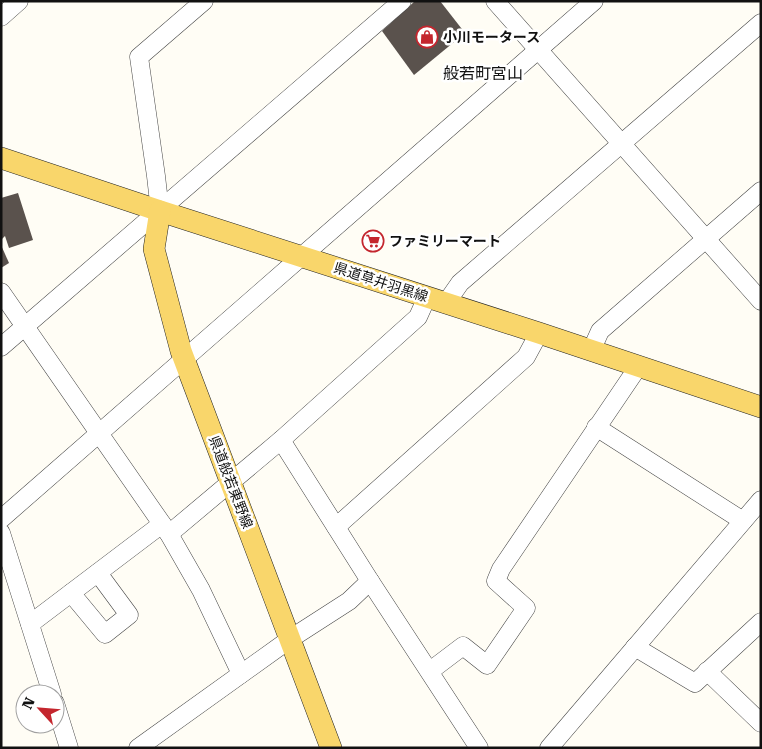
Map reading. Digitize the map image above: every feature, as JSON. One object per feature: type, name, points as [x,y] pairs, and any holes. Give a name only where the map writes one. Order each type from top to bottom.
[{"type":"main road","name":"県道草井羽黒線","points":[[1,158],[539,333],[761,408]]},
{"type":"main road","name":"県道般若東野線","points":[[160,211],[154,249],[184,358],[232,481],[330,748]]},
{"type":"street","points":[[1,17],[19,1]]},
{"type":"street","points":[[160,211],[139,57],[204,1]]},
{"type":"street","points":[[1,347],[402,1]]},
{"type":"street","points":[[495,1],[761,301]]},
{"type":"street","points":[[1,519],[594,1]]},
{"type":"street","points":[[30,624],[98,573],[166,529],[232,481],[281,440],[437,300],[460,283],[761,23]]},
{"type":"street","points":[[591,351],[600,331],[761,191]]},
{"type":"street","points":[[1,292],[166,529],[201,590],[242,674]]},
{"type":"street","points":[[336,527],[526,357],[539,333]]},
{"type":"street","points":[[430,671],[463,646],[486,665],[526,608],[496,581],[501,569],[638,368]]},
{"type":"street","points":[[596,427],[743,521]]},
{"type":"street","points":[[281,440],[479,748]]},
{"type":"street","points":[[549,748],[761,500]]},
{"type":"street","points":[[1,533],[49,684]]},
{"type":"street","points":[[71,593],[105,634],[129,615],[98,573]]},
{"type":"street","points":[[138,748],[290,639],[349,601],[370,581]]},
{"type":"street","points":[[635,647],[695,683],[761,622]]},
{"type":"street","points":[[707,672],[761,723]]},
{"type":"street","points":[[65,734],[69,748]]},
{"type":"building","points":[[415,1],[440,1],[465,33],[414,75],[382,31]]},
{"type":"building","points":[[18,193],[33,240],[9,248],[5,236],[1,240],[1,198]]},
{"type":"building","points":[[1,245],[9,263],[1,268]]},
{"type":"place","name":"小川モータース","points":[[427,37]]},
{"type":"place","name":"ファミリーマート","points":[[373,241]]},
{"type":"district","name":"般若町宮山","points":[[483,73]]}]
